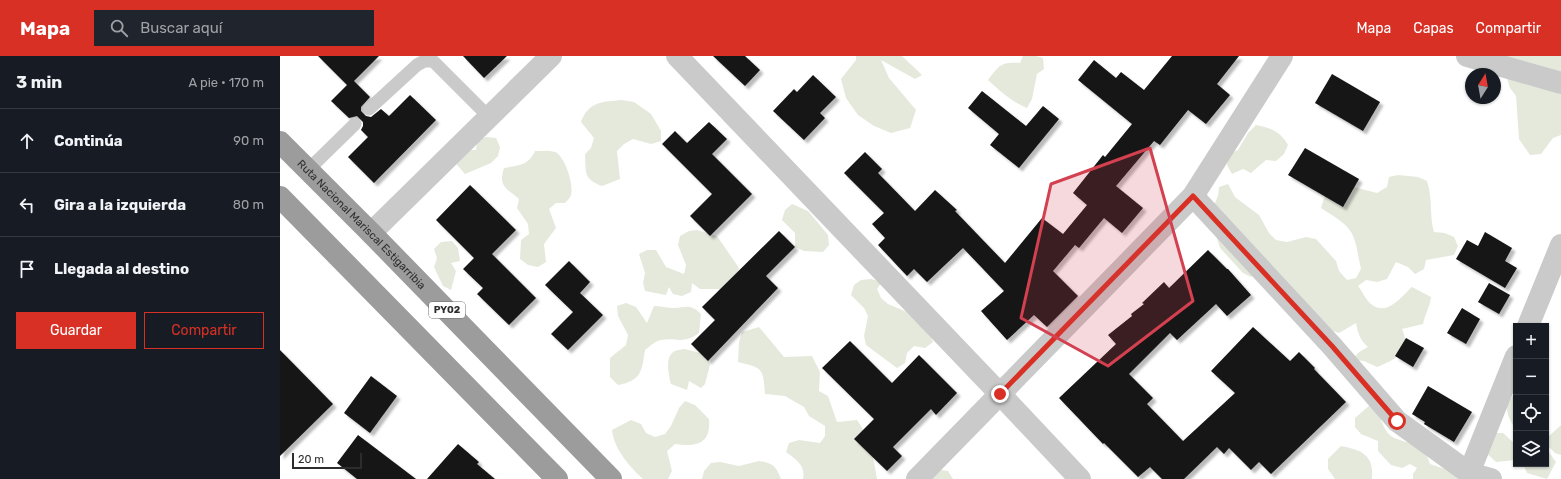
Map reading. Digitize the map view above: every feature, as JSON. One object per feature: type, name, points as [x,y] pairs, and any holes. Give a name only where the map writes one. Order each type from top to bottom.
[{"type":"highway","name":"Ruta Nacional Mariscal Estigarribia","points":[[280,142],[611,479]]},
{"type":"highway","points":[[280,197],[557,479]]},
{"type":"street","points":[[371,233],[551,56]]},
{"type":"street","points":[[677,56],[1080,479]]},
{"type":"street","points":[[917,479],[1193,196],[1282,56]]},
{"type":"street","points":[[1466,56],[1561,83]]},
{"type":"street","points":[[1193,196],[1332,346],[1397,421],[1469,473],[1491,479]]},
{"type":"street","points":[[1529,323],[1561,245]]},
{"type":"street","points":[[1469,473],[1515,359]]},
{"type":"lane","points":[[369,109],[417,65],[424,61],[433,61],[489,117]]},
{"type":"lane","points":[[308,170],[355,124]]},
{"type":"highlighted area","points":[[1150,148],[1193,301],[1108,366],[1021,318],[1051,184]]},
{"type":"shaded area","points":[[856,56],[902,56],[922,75],[915,79],[881,60],[889,78],[916,110],[910,128],[891,133],[874,126],[858,115],[846,98],[841,79],[856,60]]},
{"type":"shaded area","points":[[1023,56],[1036,56],[1043,58],[1044,69],[1037,74],[1032,99],[1027,108],[1011,99],[988,80],[998,68],[1008,63],[1020,63]]},
{"type":"shaded area","points":[[1507,56],[1561,56],[1561,135],[1553,138],[1541,154],[1530,155],[1519,139],[1516,96],[1510,88],[1507,78]]},
{"type":"shaded area","points":[[622,100],[634,102],[651,114],[661,131],[661,141],[651,144],[633,139],[624,144],[617,151],[620,179],[602,186],[591,181],[587,174],[585,154],[591,148],[594,138],[581,122],[584,115],[592,106],[602,102]]},
{"type":"shaded area","points":[[1256,125],[1271,129],[1282,136],[1288,145],[1284,154],[1276,161],[1266,160],[1251,173],[1243,169],[1232,174],[1227,165],[1229,154],[1238,150],[1248,133]]},
{"type":"shaded area","points":[[486,137],[496,138],[500,147],[498,156],[491,163],[465,174],[452,159],[456,150],[476,150],[477,140]]},
{"type":"shaded area","points":[[535,151],[550,151],[559,155],[568,171],[572,190],[571,196],[565,203],[556,203],[549,209],[556,228],[544,244],[546,262],[538,267],[528,265],[520,259],[521,240],[529,234],[528,224],[517,208],[519,199],[504,186],[502,179],[504,168],[526,162]]},
{"type":"shaded area","points":[[1398,175],[1418,177],[1427,181],[1430,194],[1434,232],[1445,233],[1454,237],[1458,246],[1454,255],[1426,260],[1424,269],[1415,274],[1408,267],[1396,262],[1387,279],[1377,282],[1366,280],[1358,286],[1371,304],[1383,308],[1393,304],[1412,287],[1431,297],[1423,324],[1402,329],[1405,337],[1405,344],[1400,354],[1396,358],[1377,367],[1364,361],[1352,360],[1359,352],[1368,347],[1360,336],[1356,323],[1339,333],[1321,327],[1259,272],[1251,277],[1243,273],[1220,248],[1217,238],[1224,221],[1222,211],[1214,205],[1218,196],[1219,187],[1228,184],[1235,197],[1259,215],[1269,233],[1276,240],[1287,242],[1306,237],[1316,239],[1336,261],[1339,271],[1347,280],[1356,278],[1361,269],[1356,245],[1348,228],[1341,221],[1321,208],[1324,198],[1338,183],[1377,193],[1387,187],[1389,177]]},
{"type":"shaded area","points":[[792,204],[808,211],[828,235],[829,245],[823,252],[804,251],[795,247],[795,233],[782,220],[785,210]]},
{"type":"shaded area","points":[[697,230],[717,236],[739,268],[737,277],[730,285],[720,289],[700,289],[692,283],[691,292],[682,296],[673,294],[669,287],[666,295],[645,291],[643,283],[645,273],[639,254],[647,250],[656,250],[666,267],[684,274],[686,265],[678,245],[680,236],[689,231]]},
{"type":"shaded area","points":[[452,241],[458,248],[460,261],[451,263],[456,271],[451,290],[443,286],[434,267],[437,258],[434,249],[441,242]]},
{"type":"shaded area","points":[[871,279],[882,282],[877,289],[881,298],[888,304],[907,312],[929,332],[933,342],[925,348],[914,346],[907,353],[905,363],[897,368],[866,345],[864,336],[868,316],[864,308],[851,295],[854,285],[861,280]]},
{"type":"shaded area","points":[[626,303],[636,307],[647,323],[654,306],[671,308],[691,307],[701,314],[699,333],[684,340],[667,339],[655,343],[645,350],[643,364],[636,378],[632,381],[618,385],[610,377],[610,358],[626,345],[628,335],[618,316],[617,306]]},
{"type":"shaded area","points":[[759,327],[784,357],[812,356],[820,372],[819,391],[828,396],[837,422],[857,420],[865,433],[877,479],[803,479],[804,474],[801,466],[786,452],[789,443],[799,440],[820,443],[825,436],[825,426],[809,416],[804,407],[785,396],[765,394],[760,370],[738,362],[739,342],[742,332]]},
{"type":"shaded area","points":[[685,349],[700,353],[708,359],[710,365],[705,384],[701,388],[689,381],[687,390],[671,384],[668,366],[669,357],[675,351]]},
{"type":"shaded area","points":[[1513,396],[1513,425],[1507,412],[1507,404]]},
{"type":"shaded area","points":[[685,401],[695,405],[709,419],[708,434],[701,442],[690,445],[675,444],[667,451],[672,471],[668,479],[643,479],[623,457],[613,437],[612,430],[631,420],[641,424],[646,433],[655,437],[665,434],[671,426],[679,408]]},
{"type":"shaded area","points":[[1370,405],[1377,412],[1385,429],[1391,436],[1419,447],[1425,453],[1430,464],[1451,471],[1459,479],[1413,479],[1413,474],[1417,468],[1410,464],[1402,468],[1391,465],[1378,451],[1378,441],[1361,434],[1355,427],[1355,418]]},
{"type":"shaded area","points":[[1561,425],[1561,455],[1555,453],[1549,447],[1549,436]]},
{"type":"shaded area","points":[[1492,433],[1503,433],[1513,442],[1513,460],[1496,462],[1481,448]]},
{"type":"shaded area","points":[[1341,446],[1355,449],[1365,455],[1371,464],[1372,479],[1335,479],[1328,469],[1328,459]]},
{"type":"shaded area","points":[[1549,452],[1556,462],[1547,479],[1527,473],[1524,467],[1549,467]]},
{"type":"shaded area","points":[[759,461],[771,464],[781,479],[702,479],[704,471],[711,463],[720,462],[739,466]]},
{"type":"shaded area","points":[[927,468],[948,471],[953,479],[923,479]]},
{"type":"building","points":[[318,56],[379,56],[354,81],[370,97],[361,107],[361,111],[366,116],[371,117],[381,109],[389,116],[410,95],[436,120],[374,183],[348,157],[368,137],[361,130],[363,122],[357,116],[349,118],[331,101],[347,85]]},
{"type":"building","points":[[463,56],[507,56],[484,78]]},
{"type":"building","points":[[713,56],[745,56],[760,70],[745,86]]},
{"type":"building","points":[[1172,56],[1239,56],[1217,84],[1230,95],[1206,124],[1188,110],[1160,145],[1154,141],[1116,186],[1143,208],[1122,233],[1104,218],[1079,248],[1075,245],[1053,271],[1078,296],[1047,327],[1034,315],[1007,340],[981,311],[1004,291],[963,248],[927,282],[914,269],[907,276],[878,245],[885,238],[872,224],[884,213],[844,173],[865,152],[882,169],[878,173],[915,211],[935,190],[957,210],[955,211],[1005,263],[1042,218],[1063,234],[1087,205],[1073,193],[1103,155],[1105,157],[1132,124],[1078,80],[1094,60],[1116,78],[1121,72],[1144,90]]},
{"type":"building","points":[[1332,74],[1380,102],[1363,131],[1315,103]]},
{"type":"building","points":[[813,75],[836,97],[820,113],[825,118],[804,140],[773,111],[794,89],[797,92]]},
{"type":"building","points":[[982,91],[1026,126],[1043,106],[1059,119],[1019,168],[990,145],[999,134],[968,108]]},
{"type":"building","points":[[709,122],[727,139],[712,154],[752,194],[710,236],[690,216],[712,194],[662,144],[675,131],[687,143]]},
{"type":"building","points":[[1305,148],[1359,179],[1343,207],[1288,175]]},
{"type":"building","points":[[470,185],[516,230],[492,254],[536,298],[509,325],[477,294],[483,288],[463,269],[474,258],[436,220]]},
{"type":"building","points":[[779,231],[795,247],[766,276],[778,288],[708,361],[691,344],[715,320],[702,307]]},
{"type":"building","points":[[1485,232],[1512,248],[1505,261],[1517,268],[1505,288],[1456,259],[1467,240],[1478,246]]},
{"type":"building","points":[[1208,250],[1228,269],[1251,295],[1227,316],[1216,304],[1177,340],[1170,333],[1129,374],[1153,398],[1147,404],[1183,441],[1235,393],[1211,371],[1253,327],[1290,361],[1299,352],[1346,402],[1271,474],[1259,462],[1251,470],[1229,448],[1224,454],[1217,447],[1184,479],[1162,479],[1150,467],[1138,477],[1104,443],[1103,444],[1059,398],[1116,344],[1108,335],[1132,316],[1131,314],[1144,304],[1142,303],[1164,282],[1169,288]]},
{"type":"building","points":[[569,261],[590,282],[580,293],[603,315],[568,350],[551,334],[573,312],[545,285]]},
{"type":"building","points":[[1489,283],[1510,295],[1499,314],[1478,302]]},
{"type":"building","points":[[1462,308],[1480,319],[1466,344],[1447,333]]},
{"type":"building","points":[[1406,338],[1424,348],[1413,367],[1395,356]]},
{"type":"building","points":[[850,341],[892,383],[919,355],[957,393],[936,415],[931,409],[893,447],[902,456],[887,471],[854,439],[874,419],[822,368]]},
{"type":"building","points":[[280,350],[333,404],[280,456]]},
{"type":"building","points":[[371,376],[397,396],[370,433],[344,413]]},
{"type":"building","points":[[1428,386],[1472,412],[1454,442],[1424,424],[1425,422],[1412,414]]},
{"type":"building","points":[[358,435],[416,479],[357,479],[337,463]]},
{"type":"building","points":[[458,444],[479,462],[477,464],[495,479],[427,479]]},
{"type":"route","points":[[1000,394],[1193,196],[1332,346],[1397,421]]}]
